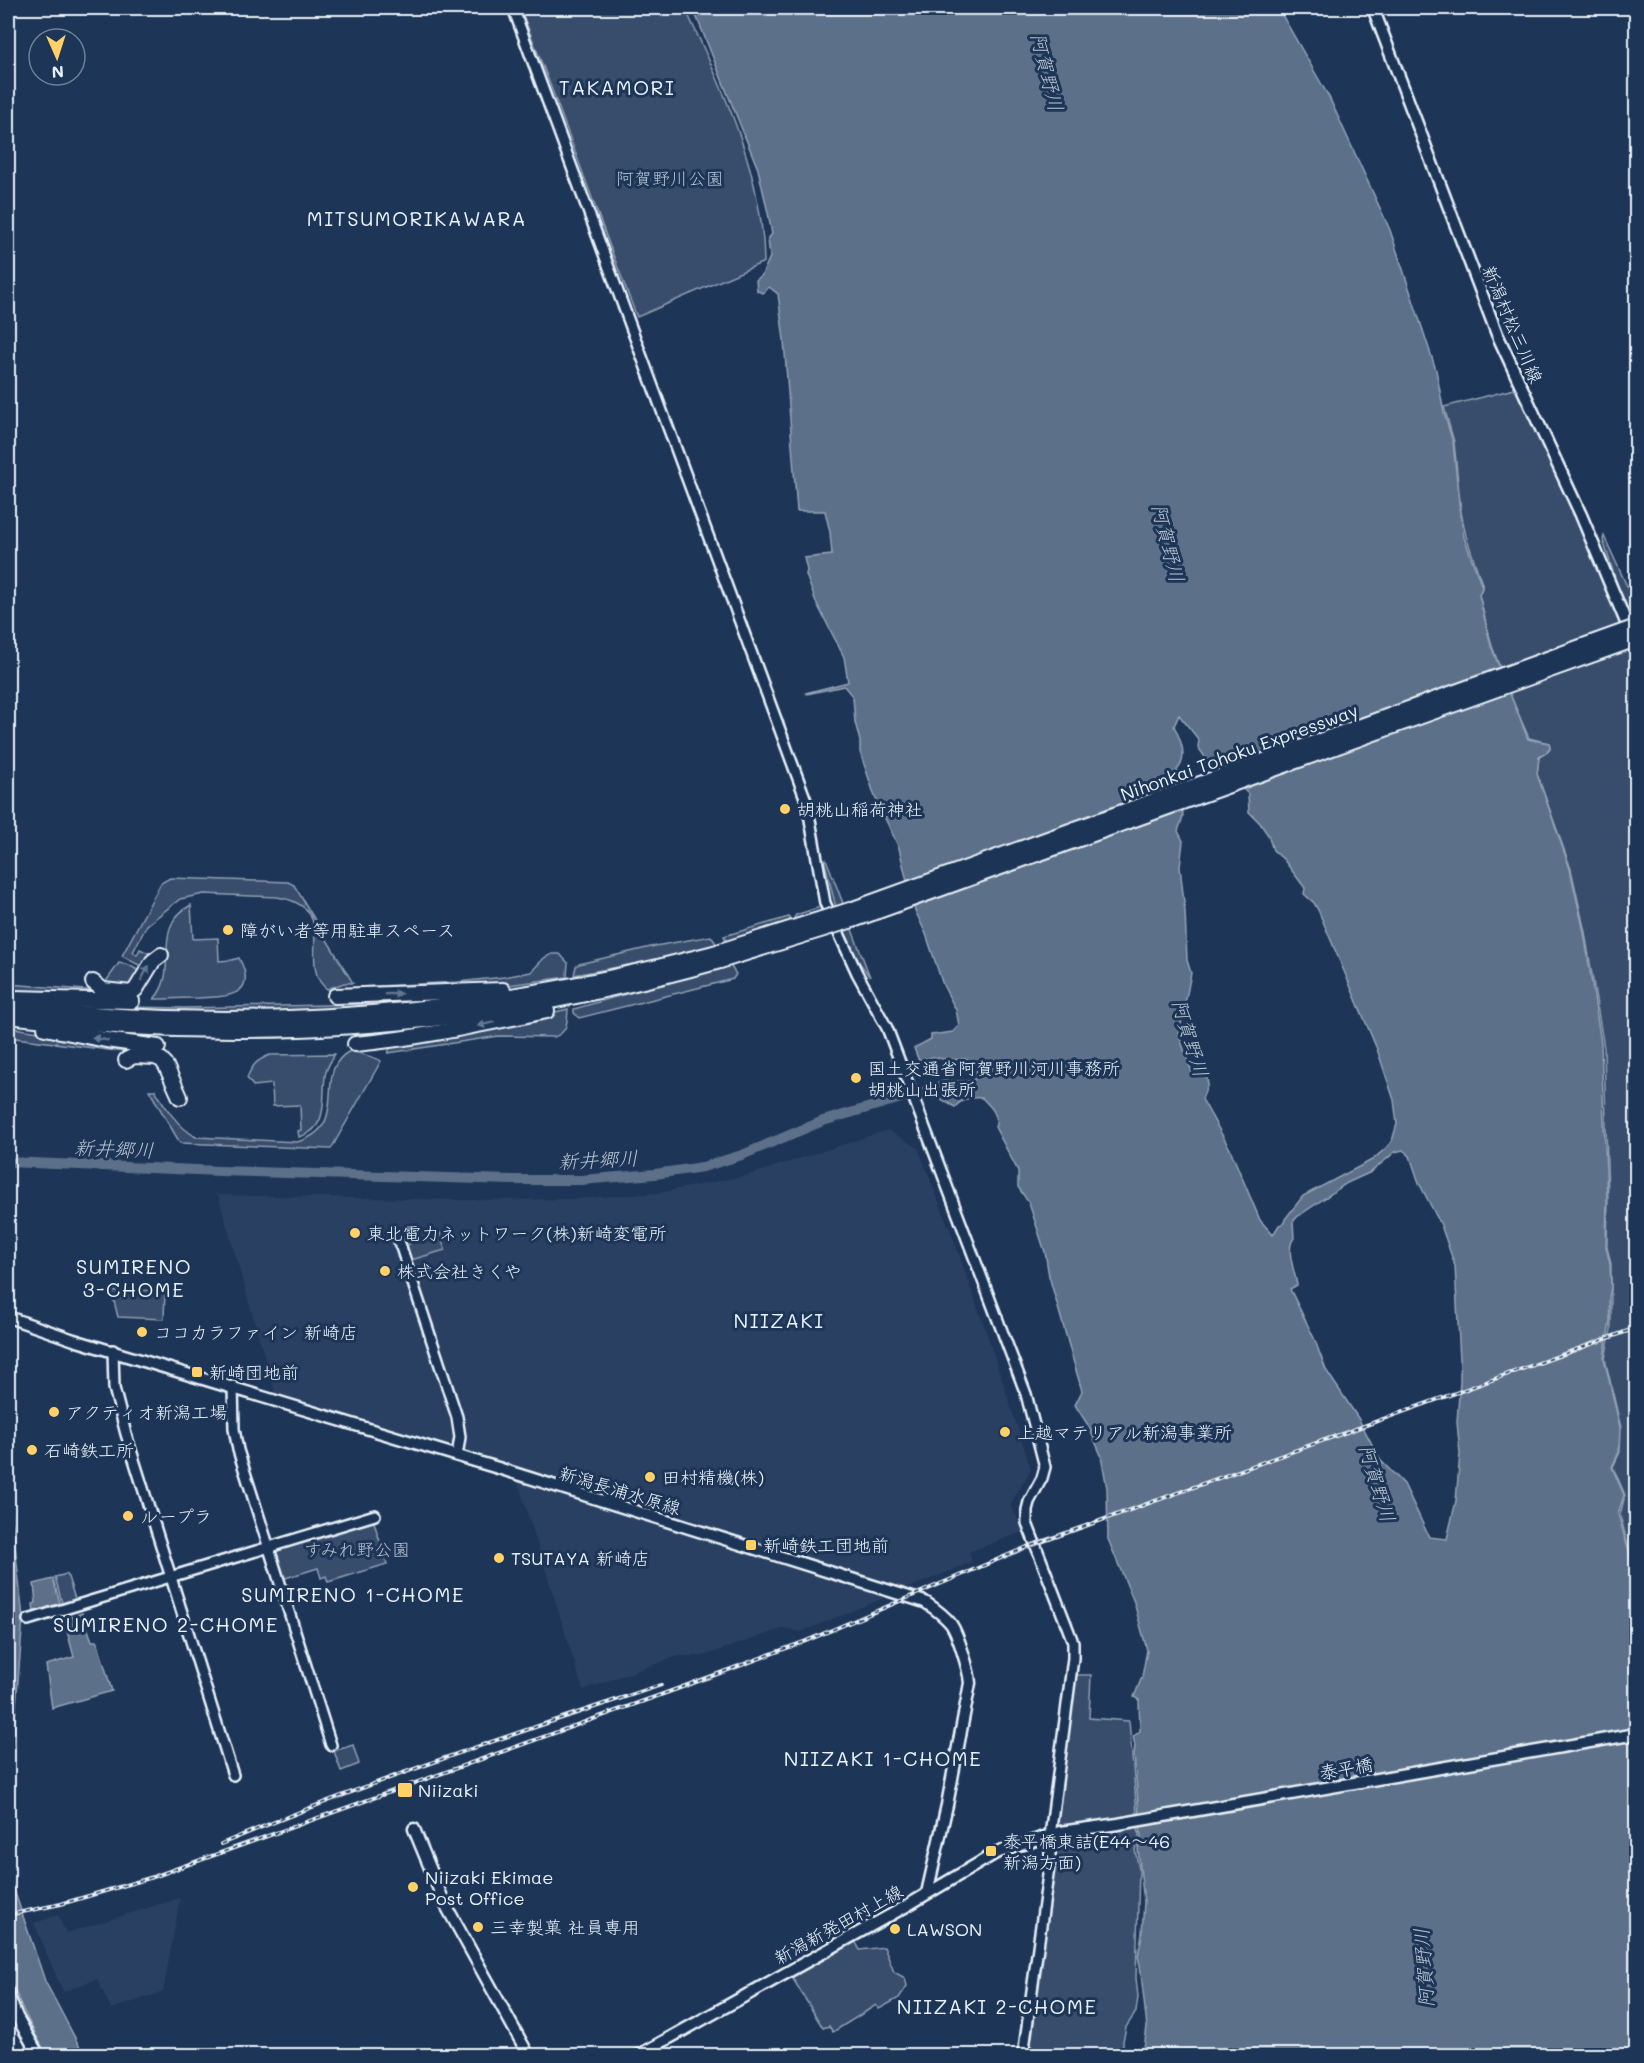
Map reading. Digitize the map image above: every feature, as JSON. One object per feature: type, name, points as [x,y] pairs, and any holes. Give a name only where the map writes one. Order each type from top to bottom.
[{"type":"highway","name":"Nihonkai Tohoku Expressway","points":[[717,957],[1636,627]]},
{"type":"highway","name":"Nihonkai Tohoku Expressway","points":[[717,957],[867,915],[1636,639]]},
{"type":"highway","points":[[93,982],[103,990],[130,993],[136,989],[153,961],[161,955]]},
{"type":"highway","points":[[8,1018],[173,1029],[261,1030],[335,1026],[478,1013],[539,1003],[717,957]]},
{"type":"highway","points":[[335,996],[525,989],[644,965],[687,965]]},
{"type":"highway","points":[[8,1006],[140,1018],[236,1019],[330,1016],[422,1009],[534,994],[619,976],[687,965]]},
{"type":"highway","points":[[355,1044],[443,1032],[558,1008],[646,985],[687,965]]},
{"type":"highway","points":[[8,998],[132,1001]]},
{"type":"highway","points":[[8,1018],[106,1040],[158,1047]]},
{"type":"highway","points":[[126,1060],[134,1056],[155,1057],[162,1060],[180,1097]]},
{"type":"main road","name":"新潟村松三川線","points":[[1373,8],[1497,334],[1581,515],[1636,646]]},
{"type":"main road","name":"新潟長浦水原線","points":[[8,1317],[74,1340],[233,1386],[925,1602],[937,1610],[953,1628],[968,1667],[970,1683],[947,1805],[927,1893]]},
{"type":"main road","name":"泰平橋","points":[[1055,1834],[1636,1734]]},
{"type":"main road","points":[[414,1829],[444,1902],[529,2055]]},
{"type":"main road","name":"新潟新発田村上線","points":[[637,2055],[996,1853],[1055,1834]]},
{"type":"main road","points":[[8,1995],[17,2017],[39,2055]]},
{"type":"street","points":[[513,8],[807,803],[825,903],[857,973],[887,1028],[1028,1403],[1045,1467],[1042,1478],[1029,1502],[1027,1523],[1073,1642],[1073,1658],[1055,1834],[1023,2055]]},
{"type":"street","points":[[399,1241],[457,1417],[460,1437],[458,1456]]},
{"type":"street","points":[[113,1350],[114,1388],[126,1434],[233,1775]]},
{"type":"street","points":[[233,1386],[234,1430],[268,1548],[331,1745]]},
{"type":"street","points":[[28,1620],[375,1515]]},
{"type":"shaded area","points":[[888,1130],[918,1148],[987,1334],[1031,1469],[1010,1505],[1025,1531],[969,1552],[972,1562],[801,1632],[785,1628],[703,1656],[678,1656],[583,1690],[517,1479],[276,1396],[218,1195],[463,1200],[574,1199],[658,1193],[749,1175]]},
{"type":"shaded area","points":[[180,1898],[163,1992],[111,2009],[97,1979],[63,1992],[34,1923],[58,1915],[66,1933]]},
{"type":"green space","name":"阿賀野川公園","points":[[520,8],[685,8],[726,100],[748,163],[762,228],[764,262],[637,317]]},
{"type":"green space","points":[[1518,388],[1636,653],[1636,1575],[1620,1515],[1625,1495],[1613,1467],[1620,1452],[1621,1428],[1605,1359],[1611,1329],[1611,1264],[1607,1247],[1604,1048],[1585,932],[1571,869],[1537,774],[1539,757],[1550,748],[1549,743],[1529,738],[1492,646],[1479,595],[1483,587],[1466,536],[1461,512],[1454,442],[1444,407]]},
{"type":"green space","points":[[1604,536],[1636,606],[1636,623],[1630,625],[1617,597],[1617,584],[1603,540]]},
{"type":"green space","points":[[824,859],[826,859],[844,906],[836,908]]},
{"type":"green space","points":[[170,878],[288,882],[294,885],[353,983],[344,983],[327,989],[318,979],[315,966],[313,924],[308,912],[297,903],[277,897],[204,894],[180,899],[147,925],[133,952],[137,955],[140,949],[153,955],[144,971],[141,966],[122,956],[161,883]]},
{"type":"green space","points":[[191,905],[193,939],[218,938],[219,961],[239,958],[245,981],[242,988],[236,992],[218,997],[154,999],[162,988],[165,975],[171,925],[178,914]]},
{"type":"green space","points":[[823,906],[828,912],[796,922],[794,918],[796,915]]},
{"type":"green space","points":[[789,917],[792,923],[727,943],[724,936]]},
{"type":"green space","points":[[851,927],[870,977],[853,954],[843,930]]},
{"type":"green space","points":[[711,936],[717,945],[689,954],[574,975],[576,966],[579,964],[655,946]]},
{"type":"green space","points":[[552,954],[560,954],[568,963],[567,977],[487,988],[362,992],[359,987],[458,982],[504,977],[531,972],[544,958]]},
{"type":"green space","points":[[119,963],[129,965],[139,971],[132,989],[106,987],[107,980]]},
{"type":"green space","points":[[729,964],[736,974],[733,979],[579,1018],[574,1013],[574,1009]]},
{"type":"green space","points":[[8,984],[99,992],[96,998],[8,994]]},
{"type":"green space","points":[[490,995],[347,1011],[199,1014],[67,1006],[185,1008],[368,1004],[366,998]]},
{"type":"green space","points":[[568,1009],[564,1030],[554,1037],[499,1036],[388,1053],[392,1044],[514,1022]]},
{"type":"green space","points":[[523,1013],[396,1037],[398,1031],[230,1038],[146,1036],[62,1028]]},
{"type":"green space","points":[[8,1027],[122,1046],[125,1052],[8,1037]]},
{"type":"green space","points":[[350,1051],[381,1061],[331,1149],[180,1143],[149,1090],[155,1090],[178,1122],[196,1137],[297,1142],[314,1134],[324,1124],[328,1112],[333,1072],[339,1060]]},
{"type":"green space","points":[[335,1054],[326,1073],[320,1121],[309,1133],[299,1137],[300,1105],[273,1106],[272,1084],[253,1086],[247,1078],[255,1063],[270,1055]]},
{"type":"green space","points":[[440,1233],[445,1250],[411,1260],[407,1246],[410,1243]]},
{"type":"green space","points":[[165,1290],[164,1319],[118,1317],[112,1293],[114,1291]]},
{"type":"green space","name":"すみれ野公園","points":[[373,1519],[387,1564],[328,1582],[326,1576],[321,1578],[318,1568],[282,1579],[273,1549]]},
{"type":"green space","points":[[67,1574],[75,1599],[62,1603],[55,1577]]},
{"type":"green space","points":[[1076,1675],[1091,1675],[1089,1718],[1129,1721],[1139,1837],[1135,1850],[1139,1869],[1136,2012],[1126,2027],[1123,2055],[1025,2056]]},
{"type":"green space","points":[[353,1745],[359,1764],[341,1771],[334,1751]]},
{"type":"green space","points":[[854,1939],[860,1950],[884,1947],[894,1972],[905,1978],[907,1986],[899,1998],[879,2009],[876,2005],[833,2032],[829,2026],[823,2028],[790,1974]]},
{"type":"water","name":"阿賀野川","points":[[693,8],[1278,8],[1329,97],[1390,230],[1436,370],[1444,413],[1453,442],[1464,537],[1482,587],[1479,595],[1491,646],[1528,739],[1549,743],[1550,747],[1546,753],[1539,757],[1537,774],[1570,869],[1584,932],[1601,1043],[1607,1200],[1606,1247],[1610,1264],[1611,1287],[1610,1321],[1604,1358],[1620,1427],[1619,1452],[1612,1467],[1624,1495],[1618,1514],[1636,1577],[1636,2055],[1143,2055],[1147,2027],[1138,1956],[1144,1902],[1138,1849],[1141,1838],[1133,1737],[1140,1731],[1139,1700],[1134,1697],[1142,1677],[1147,1650],[1134,1602],[1108,1539],[1107,1488],[1101,1455],[1088,1425],[1075,1405],[1082,1391],[1049,1276],[1045,1252],[1029,1203],[1018,1187],[1018,1171],[995,1127],[995,1115],[982,1098],[967,1099],[955,1107],[940,1099],[931,1098],[925,1083],[951,1087],[975,1079],[977,1069],[975,1064],[965,1059],[948,1060],[933,1057],[919,1061],[914,1048],[931,1039],[931,1035],[953,1032],[959,1025],[956,1010],[943,985],[926,934],[913,906],[899,848],[875,797],[860,752],[853,697],[844,686],[806,693],[848,682],[844,657],[816,602],[806,575],[804,558],[832,555],[830,532],[825,511],[797,511],[784,340],[778,294],[769,287],[763,293],[757,291],[756,280],[762,275],[770,257],[768,239],[772,234],[758,169]],"holes":[[[1179,715],[1199,740],[1198,747],[1207,760],[1220,765],[1248,794],[1249,812],[1268,835],[1273,850],[1284,860],[1305,888],[1304,894],[1314,903],[1377,1049],[1394,1100],[1397,1124],[1392,1141],[1385,1149],[1372,1160],[1303,1196],[1273,1235],[1260,1220],[1230,1149],[1202,1099],[1208,1084],[1204,1065],[1193,1075],[1179,1035],[1191,973],[1187,960],[1180,867],[1183,841],[1178,831],[1183,817],[1180,778],[1177,770],[1181,765],[1183,754],[1174,726]],[[1403,1150],[1410,1156],[1419,1183],[1441,1225],[1455,1266],[1460,1360],[1457,1422],[1460,1453],[1456,1501],[1447,1539],[1429,1537],[1404,1484],[1381,1461],[1358,1418],[1326,1370],[1314,1338],[1290,1289],[1297,1285],[1290,1248],[1294,1238],[1293,1222],[1297,1217],[1347,1183],[1371,1172],[1395,1152]]]},
{"type":"water","points":[[8,1481],[23,1618],[8,1805]]},
{"type":"water","points":[[53,1579],[60,1603],[34,1612],[33,1604],[36,1603],[34,1584]]},
{"type":"water","points":[[82,1613],[92,1641],[97,1641],[112,1691],[52,1708],[46,1665],[74,1657],[64,1620]]},
{"type":"water","points":[[8,1864],[10,1878],[45,1981],[84,2055],[47,2055],[12,1984],[8,1973]]},
{"type":"waterway","name":"新井郷川","points":[[8,1162],[220,1171],[581,1180],[655,1174],[703,1167],[742,1155],[823,1121],[945,1085],[968,1085]]},
{"type":"railway","points":[[8,1915],[61,1904],[153,1877],[677,1689],[806,1641],[1027,1547],[1636,1328]]},
{"type":"railway","points":[[221,1844],[384,1780],[661,1685]]},
{"type":"place","name":"胡桃山稲荷神社","points":[[785,809]]},
{"type":"place","name":"障がい者等用駐車スペース","points":[[228,930]]},
{"type":"place","name":"国土交通省阿賀野川河川事務所 胡桃山出張所","points":[[856,1078]]},
{"type":"place","name":"東北電力ネットワーク(株)新崎変電所","points":[[355,1233]]},
{"type":"place","name":"株式会社きくや","points":[[385,1271]]},
{"type":"place","name":"ココカラファイン 新崎店","points":[[142,1332]]},
{"type":"place","name":"新崎団地前","points":[[197,1372]]},
{"type":"place","name":"アクティオ新潟工場","points":[[54,1412]]},
{"type":"place","name":"上越マテリアル新潟事業所","points":[[1005,1432]]},
{"type":"place","name":"石崎鉄工所","points":[[32,1450]]},
{"type":"place","name":"田村精機(株)","points":[[650,1477]]},
{"type":"place","name":"ループラ","points":[[128,1516]]},
{"type":"place","name":"新崎鉄工団地前","points":[[751,1545]]},
{"type":"place","name":"TSUTAYA 新崎店","points":[[499,1558]]},
{"type":"place","name":"Niizaki","points":[[405,1790]]},
{"type":"place","name":"泰平橋東詰(E44～46 新潟方面)","points":[[991,1851]]},
{"type":"place","name":"Niizaki Ekimae Post Office","points":[[413,1887]]},
{"type":"place","name":"三幸製菓 社員専用","points":[[478,1927]]},
{"type":"place","name":"LAWSON","points":[[895,1929]]},
{"type":"district","name":"TAKAMORI","points":[[617,87]]},
{"type":"district","name":"MITSUMORIKAWARA","points":[[417,218]]},
{"type":"district","name":"SUMIRENO 3-CHOME","points":[[134,1278]]},
{"type":"district","name":"NIIZAKI","points":[[779,1320]]},
{"type":"district","name":"SUMIRENO 1-CHOME","points":[[353,1594]]},
{"type":"district","name":"SUMIRENO 2-CHOME","points":[[166,1624]]},
{"type":"district","name":"NIIZAKI 1-CHOME","points":[[883,1758]]},
{"type":"district","name":"NIIZAKI 2-CHOME","points":[[997,2006]]}]
